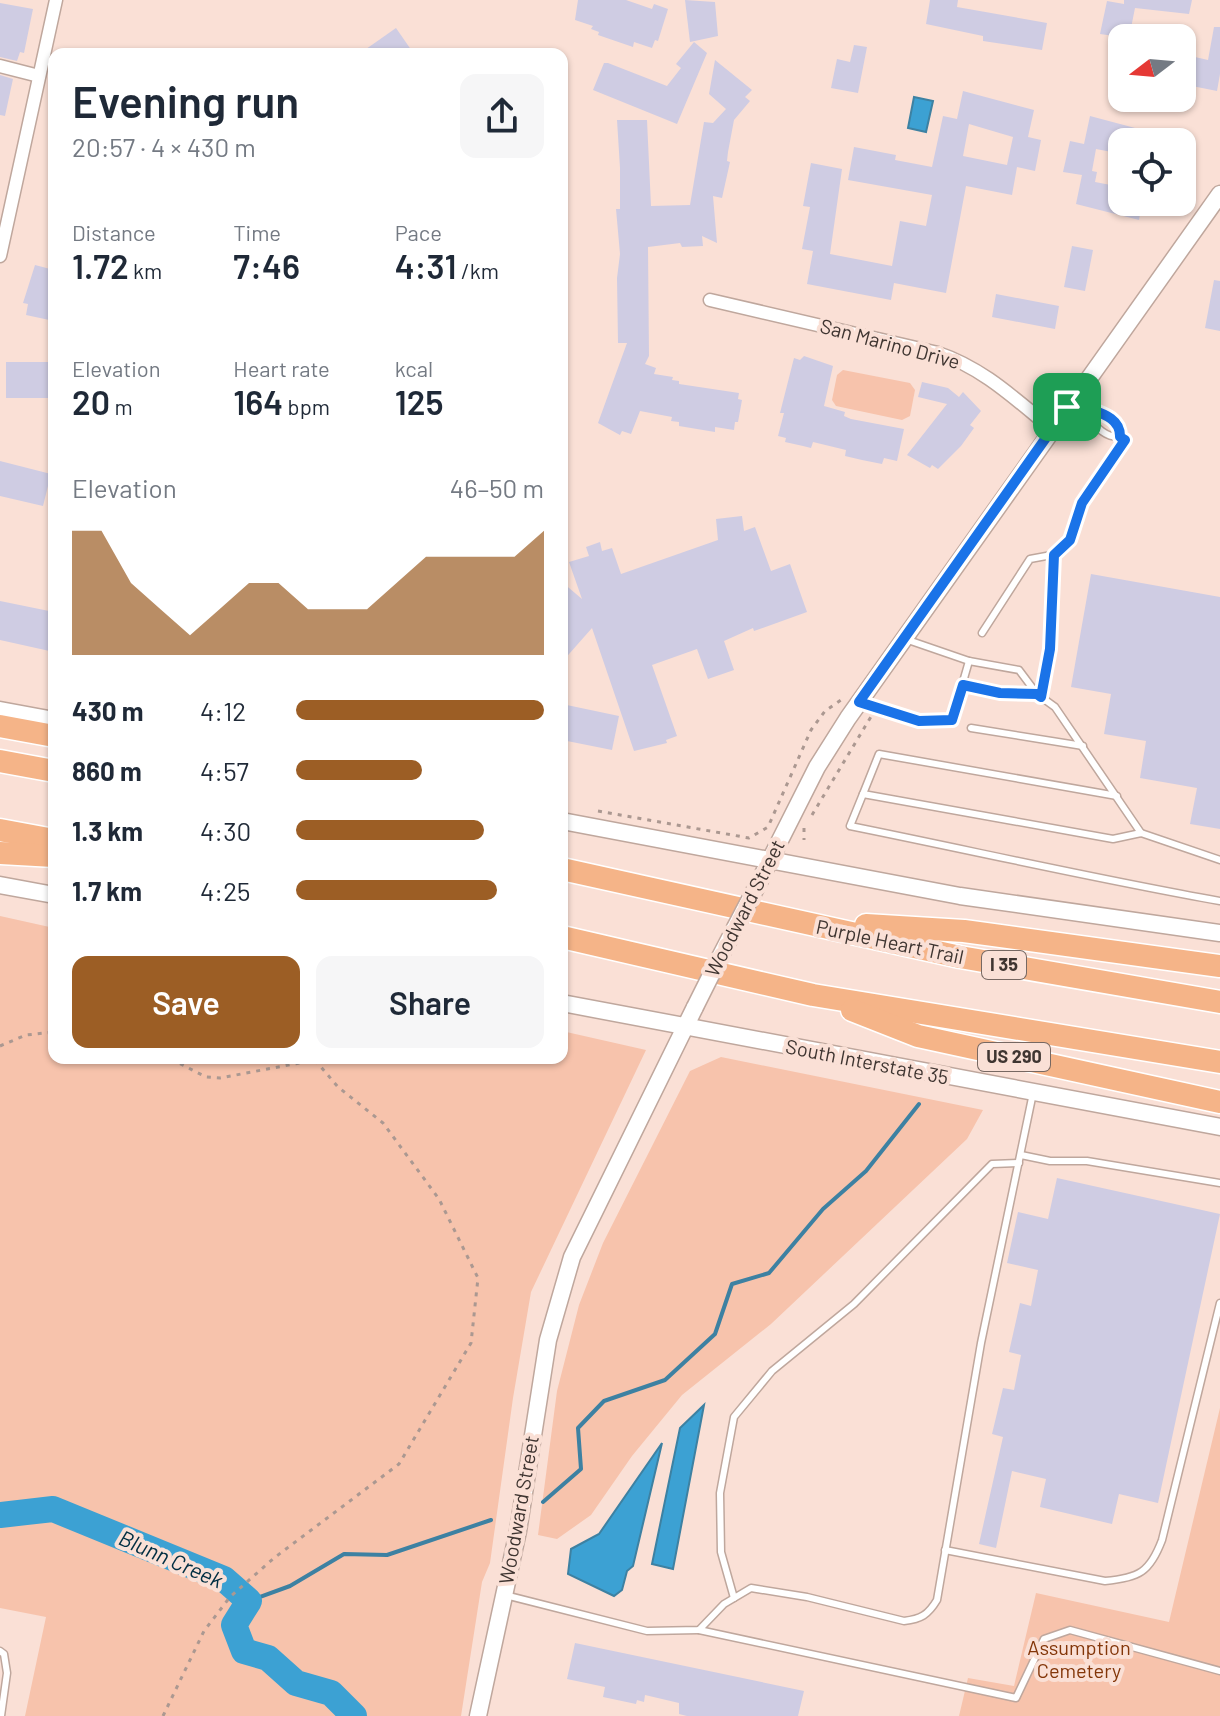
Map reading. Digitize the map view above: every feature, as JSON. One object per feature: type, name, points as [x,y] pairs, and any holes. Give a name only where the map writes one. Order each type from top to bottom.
[{"type":"highway","points":[[0,726],[48,735]]},
{"type":"highway","points":[[0,761],[48,770]]},
{"type":"highway","points":[[0,830],[48,839]]},
{"type":"highway","points":[[0,853],[48,856]]},
{"type":"highway","name":"Purple Heart Trail","points":[[568,870],[960,957],[1220,1002]]},
{"type":"highway","points":[[789,920],[964,931],[1220,966]]},
{"type":"highway","points":[[568,938],[813,995],[1220,1062]]},
{"type":"highway","name":"US 290","points":[[813,995],[918,1036],[1220,1102]]},
{"type":"street","points":[[0,256],[5,214],[56,0]]},
{"type":"street","points":[[0,66],[39,76]]},
{"type":"street","name":"Woodward Street","points":[[478,1716],[518,1531],[548,1340],[572,1257],[817,767],[904,638],[1220,194]]},
{"type":"street","name":"San Marino Drive","points":[[710,300],[960,360],[981,371],[1052,429]]},
{"type":"street","points":[[0,710],[48,719]]},
{"type":"street","points":[[568,822],[960,896],[1220,933]]},
{"type":"street","points":[[0,885],[48,894]]},
{"type":"street","name":"South Interstate 35","points":[[568,1004],[1220,1127]]},
{"type":"lane","points":[[982,633],[1030,559],[1054,555],[1070,540],[1082,503],[1125,440],[1109,437],[1099,430],[1087,411],[1072,401]]},
{"type":"lane","points":[[1087,411],[1103,413],[1117,424],[1120,437]]},
{"type":"lane","points":[[1039,696],[1050,649],[1054,555]]},
{"type":"lane","points":[[904,638],[969,661],[1019,670],[1039,696],[1055,707],[1119,796],[1141,833]]},
{"type":"lane","points":[[859,702],[919,721],[952,720],[969,661]]},
{"type":"lane","points":[[963,685],[1000,693],[1039,696]]},
{"type":"lane","points":[[971,728],[1083,746]]},
{"type":"lane","points":[[1119,796],[879,754],[850,826],[1015,859],[1082,877],[1220,901]]},
{"type":"lane","points":[[863,794],[1113,839],[1141,833],[1220,860]]},
{"type":"lane","points":[[699,1630],[734,1598],[751,1588],[820,1600],[904,1621],[919,1620],[937,1600],[981,1343],[1033,1093]]},
{"type":"lane","points":[[734,1598],[721,1552],[720,1493],[734,1417],[772,1371],[854,1304],[992,1164],[1020,1159],[1087,1161],[1220,1183]]},
{"type":"lane","points":[[945,1550],[1105,1581],[1128,1579],[1144,1572],[1155,1559],[1162,1540],[1220,1303]]},
{"type":"lane","points":[[503,1595],[647,1631],[699,1630],[1016,1698],[1044,1639],[1070,1630],[1220,1671]]},
{"type":"lane","points":[[0,1651],[4,1654],[7,1673],[1,1716]]},
{"type":"path","points":[[589,809],[749,838],[768,827],[811,730],[825,711]]},
{"type":"path","points":[[804,840],[803,828],[870,718]]},
{"type":"path","points":[[0,1046],[26,1035],[48,1033]]},
{"type":"path","points":[[181,1064],[206,1077],[220,1078],[294,1064]]},
{"type":"path","points":[[163,1716],[204,1631],[230,1597],[399,1464],[471,1343],[478,1278],[439,1199],[383,1123],[338,1087],[318,1064]]},
{"type":"green space","points":[[843,370],[910,383],[915,390],[910,416],[902,420],[836,406],[832,400],[837,375]]},
{"type":"green space","points":[[0,916],[48,927],[48,1064],[568,1064],[568,1032],[646,1050],[531,1292],[490,1563],[482,1582],[461,1716],[25,1716],[46,1617],[0,1608]]},
{"type":"green space","points":[[721,1057],[983,1110],[967,1139],[771,1324],[682,1395],[632,1456],[591,1515],[557,1539],[538,1535],[557,1391],[579,1305],[603,1243],[690,1071]]},
{"type":"green space","name":"Assumption Cemetery","points":[[1220,1408],[1220,1716],[959,1716],[968,1678],[1014,1686],[1036,1593],[1169,1622]]},
{"type":"water","points":[[914,97],[933,101],[926,132],[908,128]]},
{"type":"water","points":[[704,1405],[673,1569],[652,1564],[680,1428]]},
{"type":"water","points":[[662,1443],[633,1566],[627,1571],[622,1590],[614,1596],[568,1574],[571,1549],[599,1534]]},
{"type":"building","points":[[578,0],[626,0],[652,9],[654,4],[668,9],[658,41],[655,40],[652,48],[634,42],[633,47],[598,35],[599,32],[591,29],[593,26],[575,20]]},
{"type":"building","points":[[685,0],[715,2],[718,36],[690,42]]},
{"type":"building","points":[[930,0],[958,0],[957,7],[1047,23],[1042,50],[983,41],[983,36],[926,24]]},
{"type":"building","points":[[1124,0],[1192,0],[1189,14],[1135,8],[1132,24],[1108,24],[1108,35],[1100,34],[1107,1],[1124,4]]},
{"type":"building","points":[[0,3],[33,9],[24,53],[20,52],[17,61],[0,57]]},
{"type":"building","points":[[1214,27],[1220,27],[1217,91],[1196,87],[1196,57],[1208,60]]},
{"type":"building","points":[[396,28],[410,48],[368,48]]},
{"type":"building","points":[[694,42],[707,53],[677,124],[593,90],[604,63],[667,86],[681,68],[676,64]]},
{"type":"building","points":[[854,45],[867,47],[858,93],[831,88],[837,59],[850,62]]},
{"type":"building","points":[[715,60],[752,90],[745,97],[750,101],[734,120],[727,161],[730,162],[722,198],[713,196],[717,243],[702,236],[703,246],[682,247],[680,243],[648,247],[649,356],[645,364],[656,368],[654,374],[673,377],[672,380],[679,381],[679,384],[739,393],[738,399],[742,400],[738,422],[735,422],[734,430],[715,427],[715,432],[679,426],[679,422],[671,421],[672,417],[640,411],[631,434],[622,431],[620,435],[598,423],[627,343],[618,343],[617,278],[620,254],[616,209],[620,209],[620,168],[617,120],[647,120],[651,206],[690,205],[704,122],[713,123],[726,109],[709,94]]},
{"type":"building","points":[[0,75],[13,79],[5,116],[0,115]]},
{"type":"building","points":[[963,91],[1034,110],[1028,137],[1041,140],[1035,171],[1017,167],[1012,195],[966,186],[946,293],[894,283],[891,300],[807,284],[813,251],[802,249],[810,207],[803,206],[811,163],[842,169],[830,254],[892,266],[900,221],[926,226],[932,195],[848,180],[854,147],[896,155],[895,160],[932,167],[943,116],[957,119]],"holes":[[[969,124],[1013,137],[1007,165],[963,156]]]},
{"type":"building","points":[[1090,116],[1135,128],[1108,128],[1108,151],[1096,149],[1092,171],[1097,172],[1095,182],[1108,184],[1108,212],[1076,204],[1082,175],[1063,172],[1070,141],[1084,144]]},
{"type":"building","points":[[1072,246],[1093,250],[1085,291],[1064,287]]},
{"type":"building","points":[[35,265],[48,268],[48,320],[26,315],[28,304],[23,303]]},
{"type":"building","points":[[1214,280],[1220,281],[1220,331],[1205,328]]},
{"type":"building","points":[[996,294],[1059,306],[1055,329],[992,317]]},
{"type":"building","points":[[804,356],[833,366],[824,406],[845,412],[844,416],[851,419],[904,429],[897,461],[884,458],[882,464],[862,460],[845,456],[846,450],[813,442],[811,448],[785,442],[786,438],[778,436],[784,413],[780,413],[794,358],[800,360]]},
{"type":"building","points":[[6,362],[48,362],[48,398],[6,398]]},
{"type":"building","points":[[922,382],[948,388],[959,397],[963,392],[981,411],[970,425],[974,428],[961,446],[938,469],[907,455],[947,404],[918,397]]},
{"type":"building","points":[[0,461],[48,473],[43,506],[0,496]]},
{"type":"building","points":[[742,516],[744,531],[755,527],[771,571],[790,564],[807,612],[754,631],[753,628],[724,641],[734,670],[708,679],[697,649],[652,665],[677,736],[666,740],[667,743],[634,751],[592,628],[568,655],[568,587],[582,599],[569,562],[589,556],[586,547],[600,542],[602,551],[612,548],[621,574],[718,540],[716,519]]},
{"type":"building","points":[[1091,574],[1220,597],[1220,829],[1190,824],[1197,788],[1140,778],[1146,741],[1104,734],[1111,694],[1071,687]]},
{"type":"building","points":[[0,601],[48,611],[48,651],[0,640]]},
{"type":"building","points":[[568,705],[619,716],[612,750],[568,741]]},
{"type":"building","points":[[1057,1178],[1220,1214],[1158,1503],[1119,1494],[1112,1524],[1040,1507],[1046,1479],[1012,1471],[996,1548],[979,1544],[1003,1437],[992,1434],[1003,1388],[1014,1390],[1021,1355],[1009,1352],[1020,1303],[1031,1306],[1038,1270],[1007,1263],[1018,1212],[1048,1219]]},
{"type":"building","points":[[575,1643],[804,1691],[798,1716],[687,1716],[679,1714],[679,1703],[645,1695],[644,1702],[637,1700],[636,1704],[603,1697],[605,1687],[567,1679]]},
{"type":"waterway","points":[[543,1502],[581,1469],[578,1428],[604,1401],[665,1380],[715,1334],[732,1284],[769,1273],[823,1209],[866,1171],[919,1104]]},
{"type":"waterway","name":"Blunn Creek","points":[[0,1515],[53,1509],[224,1579],[249,1601],[234,1625],[244,1651],[268,1658],[296,1683],[331,1693],[354,1716]]},
{"type":"waterway","points":[[249,1601],[290,1586],[344,1554],[387,1555],[491,1520]]},
{"type":"route","points":[[1072,401],[1087,411],[1103,413],[1117,424],[1120,437],[1125,440],[1082,503],[1070,540],[1054,555],[1048,636],[1050,649],[1041,697],[963,685],[952,720],[919,721],[859,702],[1052,429],[1067,407],[1072,401]]}]
